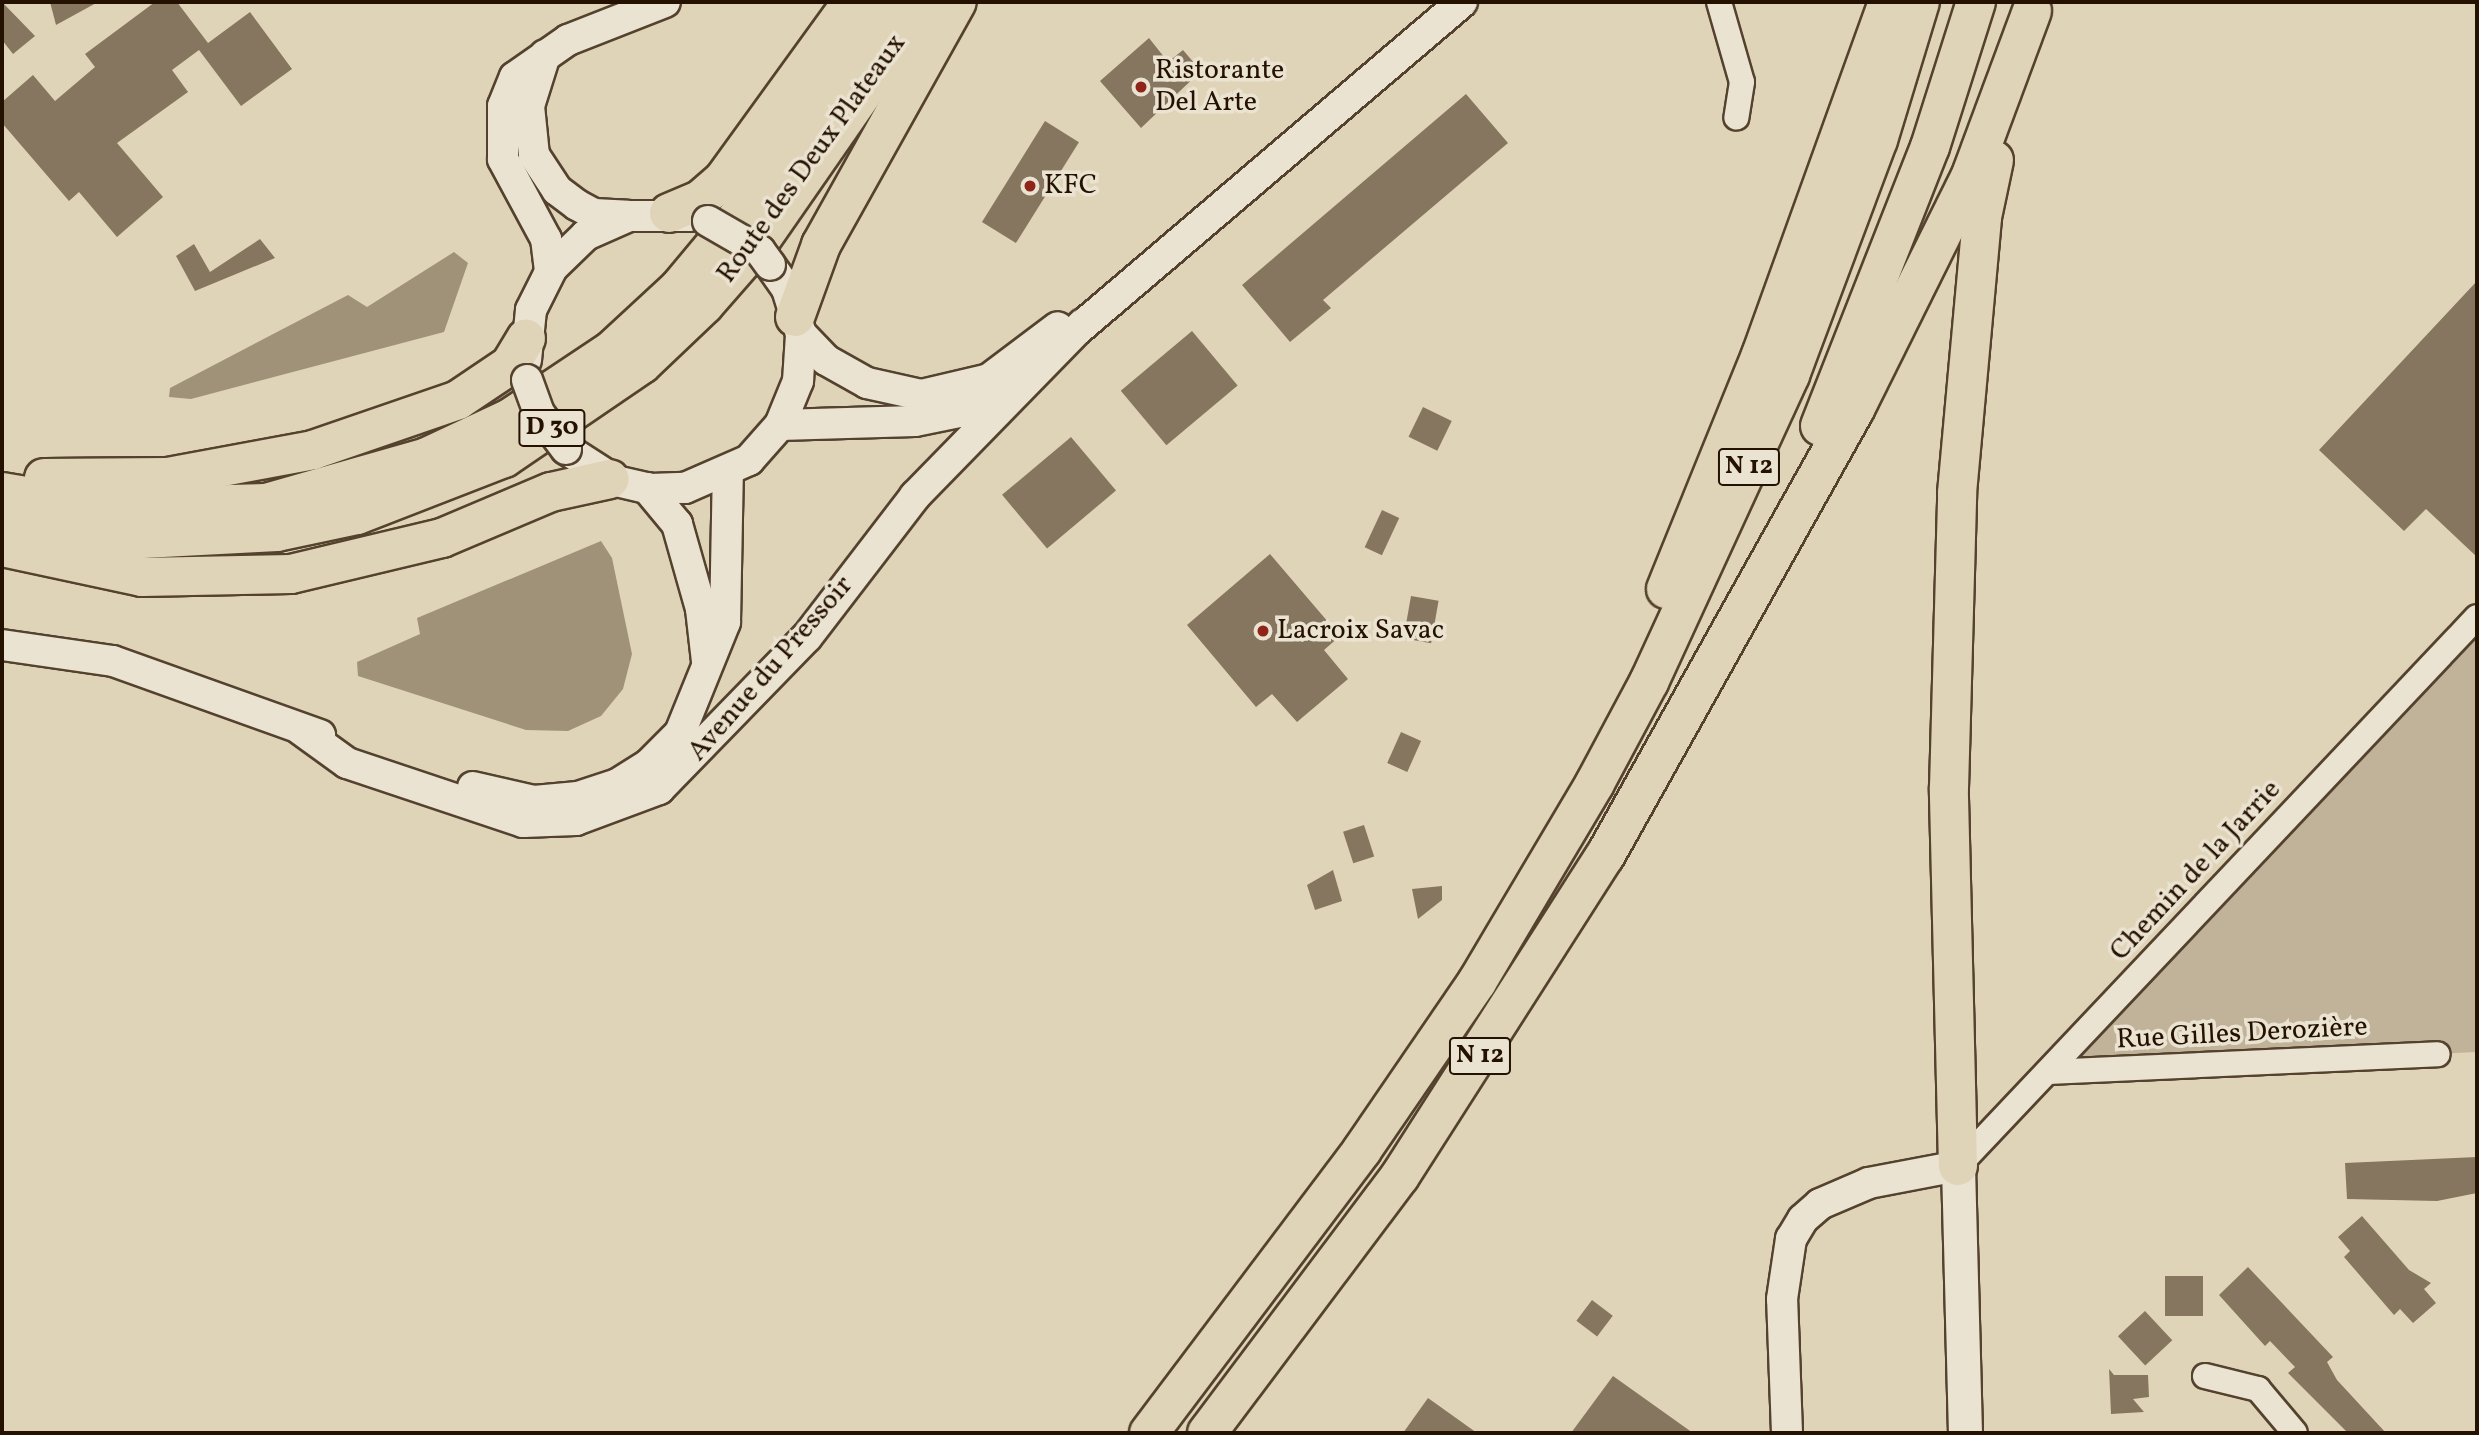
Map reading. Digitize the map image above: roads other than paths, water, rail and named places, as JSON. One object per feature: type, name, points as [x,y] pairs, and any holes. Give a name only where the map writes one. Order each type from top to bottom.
[{"type":"main road","points":[[669,213],[701,200],[723,179],[852,2]]},
{"type":"main road","name":"Route des Deux Plateaux","points":[[2,492],[97,508],[266,503],[427,457],[510,418],[612,349],[679,288],[734,222],[888,2]]},
{"type":"main road","name":"Route des Deux Plateaux","points":[[2,525],[106,541],[277,532],[357,515],[504,458],[632,372],[704,305],[760,241],[926,2]]},
{"type":"main road","points":[[798,325],[821,245],[957,2]]},
{"type":"main road","points":[[1804,243],[1870,2]]},
{"type":"main road","points":[[1595,783],[1595,740],[1648,633],[1804,243],[1888,2]]},
{"type":"main road","name":"N 12","points":[[1149,1433],[1385,1117],[1477,982],[1595,783],[1661,657],[1790,374],[1878,140],[1920,2]]},
{"type":"main road","name":"N 12","points":[[1207,1433],[1400,1176],[1512,1008],[1719,655],[1840,379],[1930,148],[1976,2]]},
{"type":"main road","points":[[1719,655],[1855,409],[1971,175],[2033,6]]},
{"type":"main road","points":[[1944,1433],[1949,788],[1957,493],[1982,217],[2033,6]]},
{"type":"main road","points":[[2,469],[51,479],[168,477],[313,450],[458,400],[510,365],[526,338]]},
{"type":"main road","points":[[2,547],[142,577],[291,574],[442,538],[551,492],[610,479]]},
{"type":"main road","points":[[1947,1168],[1965,1433]]},
{"type":"street","points":[[550,271],[546,239],[508,177],[499,138],[515,77],[545,55],[665,2]]},
{"type":"street","points":[[798,325],[826,360],[892,392],[957,391],[989,379],[1035,348],[1439,2]]},
{"type":"street","points":[[780,425],[915,421],[960,412],[1011,388],[1462,2]]},
{"type":"street","points":[[1718,6],[1742,82],[1735,118]]},
{"type":"street","points":[[545,55],[529,106],[534,155],[557,190],[594,214],[629,216],[669,213],[708,221],[760,251],[787,289],[798,325],[798,381],[780,425],[728,472],[685,488],[647,488],[610,479],[566,449],[539,413],[527,380],[526,338],[531,310],[550,271],[586,236],[629,216]]},
{"type":"street","name":"Avenue du Pressoir","points":[[300,729],[347,763],[523,822],[576,820],[659,789],[807,637],[915,496],[1083,324]]},
{"type":"street","name":"Avenue du Pressoir","points":[[2,645],[113,662],[485,791],[558,800],[616,785],[649,764],[680,733],[725,622],[728,472]]},
{"type":"street","points":[[647,488],[677,524],[701,609],[708,666]]},
{"type":"street","name":"Chemin de la Jarrie","points":[[1947,1168],[2048,1072],[2477,617]]},
{"type":"street","name":"Rue Gilles Derozière","points":[[2048,1072],[2438,1054]]},
{"type":"street","points":[[1787,1433],[1782,1299],[1791,1239],[1820,1204],[1869,1183],[1947,1168]]},
{"type":"street","points":[[2205,1376],[2258,1390],[2295,1433]]},
{"type":"place","name":"Ristorante Del Arte","points":[[1141,87]]},
{"type":"place","name":"KFC","points":[[1030,186]]},
{"type":"place","name":"Lacroix Savac","points":[[1263,631]]}]
